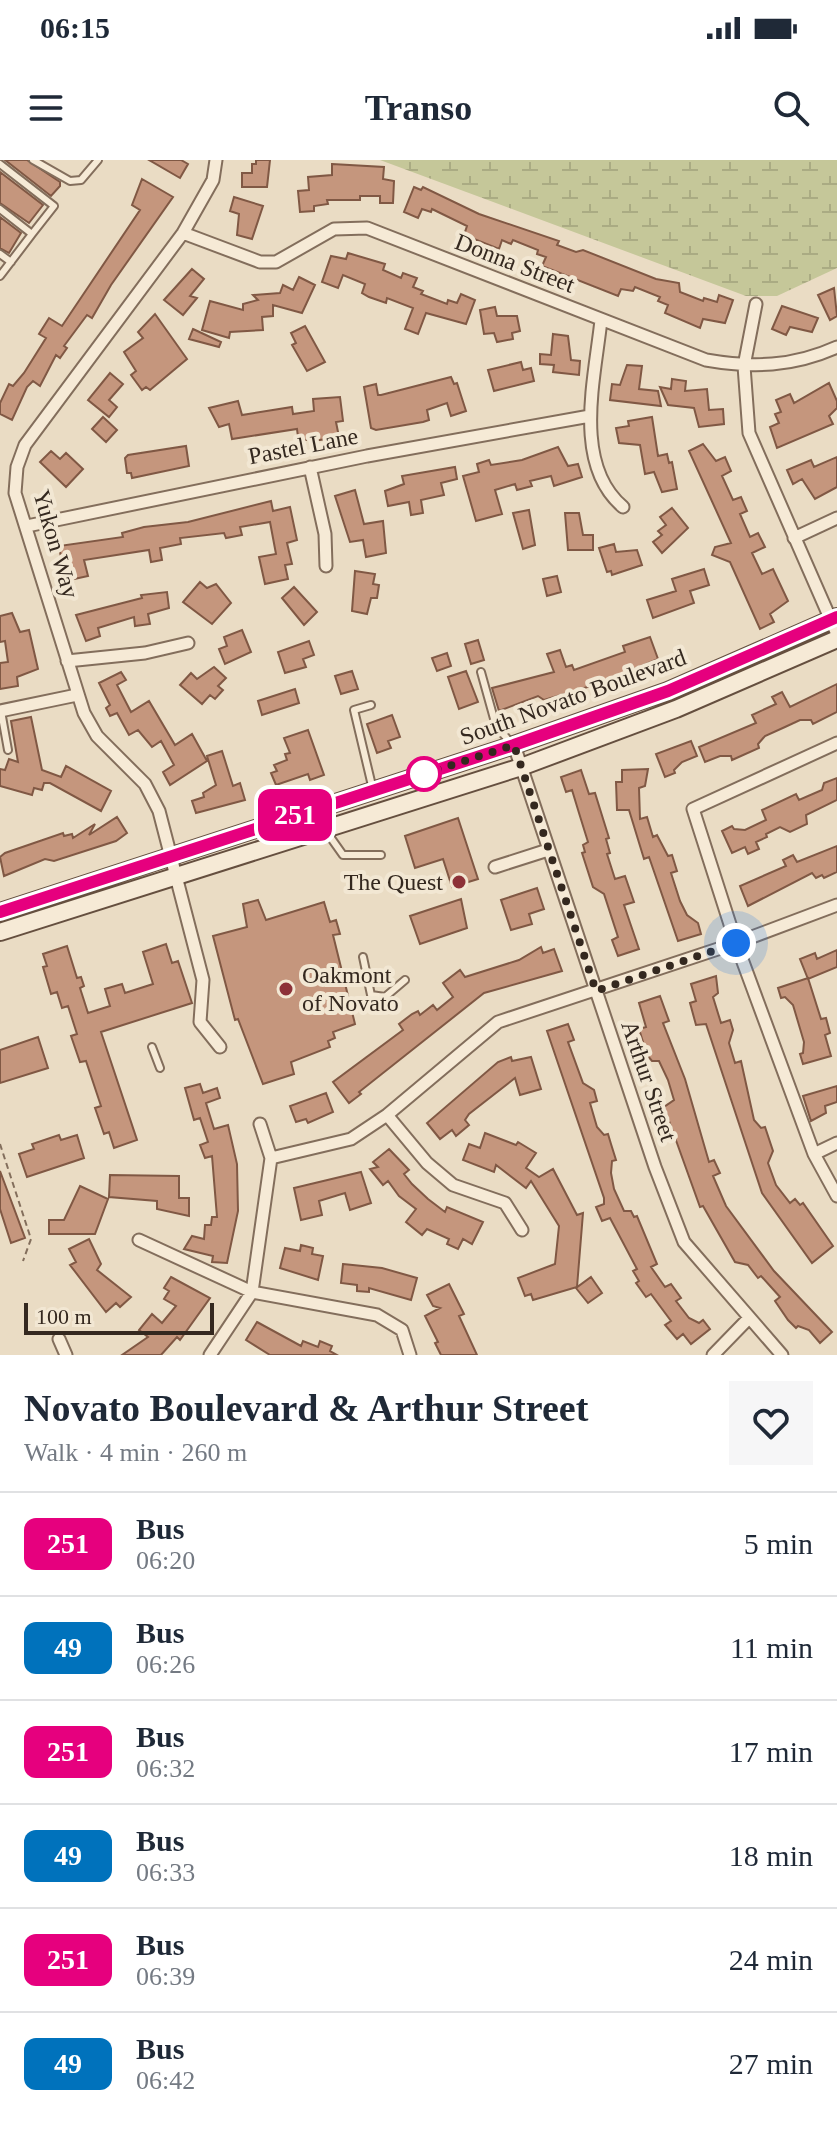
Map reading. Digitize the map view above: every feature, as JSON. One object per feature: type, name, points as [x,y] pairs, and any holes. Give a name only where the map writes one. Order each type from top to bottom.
[{"type":"main road","name":"South Novato Boulevard","points":[[0,912],[514,745],[836,628]]},
{"type":"main road","name":"South Novato Boulevard","points":[[0,932],[177,873],[521,767],[676,709],[836,628]]},
{"type":"street","name":"Yukon Way","points":[[216,160],[213,180],[183,233],[25,445],[17,467],[15,493],[77,695],[97,736],[145,784],[159,811],[203,980],[200,1022],[220,1047]]},
{"type":"street","name":"Donna Street","points":[[183,233],[260,262],[276,262],[334,229],[367,228],[706,360],[744,366],[770,366],[815,357],[837,347]]},
{"type":"street","points":[[756,304],[744,366],[749,433],[836,628]]},
{"type":"street","points":[[601,320],[590,416],[599,478],[610,496],[623,507]]},
{"type":"street","name":"Pastel Lane","points":[[27,526],[310,467],[590,416]]},
{"type":"street","points":[[310,467],[325,534],[326,566]]},
{"type":"street","points":[[794,538],[837,518]]},
{"type":"street","points":[[67,661],[145,653],[188,643]]},
{"type":"street","points":[[1,711],[77,695]]},
{"type":"street","points":[[837,743],[693,809],[736,943],[814,1154],[837,1196]]},
{"type":"street","name":"Arthur Street","points":[[514,745],[684,1242],[782,1355]]},
{"type":"street","points":[[495,867],[548,850]]},
{"type":"street","points":[[271,1158],[351,1139],[387,1115],[498,1022],[736,943],[837,905]]},
{"type":"street","points":[[387,1115],[427,1163],[453,1185],[505,1203],[522,1230]]},
{"type":"street","points":[[210,1355],[252,1292],[271,1158],[260,1124]]},
{"type":"street","points":[[814,1154],[837,1143]]},
{"type":"street","points":[[139,1240],[252,1292],[377,1315],[402,1330],[410,1355]]},
{"type":"street","points":[[713,1355],[748,1319]]},
{"type":"street","points":[[59,1339],[66,1355]]},
{"type":"lane","points":[[33,160],[70,181],[81,180],[98,160]]},
{"type":"lane","points":[[0,164],[54,206],[0,276]]},
{"type":"lane","points":[[0,209],[32,234]]},
{"type":"lane","points":[[0,254],[11,262]]},
{"type":"lane","points":[[481,672],[496,726],[514,745]]},
{"type":"lane","points":[[371,705],[354,710],[373,790]]},
{"type":"lane","points":[[1,711],[8,750]]},
{"type":"lane","points":[[323,827],[343,855],[381,855]]},
{"type":"lane","points":[[363,957],[371,995],[385,997],[405,980]]},
{"type":"lane","points":[[152,1047],[160,1068]]},
{"type":"path","points":[[0,1144],[31,1239],[23,1261]]},
{"type":"green space","points":[[380,160],[837,160],[837,268],[777,296],[746,296]]},
{"type":"building","points":[[5,160],[27,160],[60,182],[60,186],[51,196]]},
{"type":"building","points":[[149,160],[181,160],[188,164],[180,178]]},
{"type":"building","points":[[256,160],[270,160],[267,187],[242,187],[242,173],[252,173],[252,164],[256,164]]},
{"type":"building","points":[[332,164],[384,167],[383,179],[394,181],[393,203],[380,203],[380,196],[360,196],[360,200],[327,200],[328,204],[314,206],[314,211],[300,212],[298,191],[309,190],[308,177],[332,175]]},
{"type":"building","points":[[0,172],[43,205],[29,223],[0,203]]},
{"type":"building","points":[[142,179],[173,197],[111,285],[92,318],[87,315],[64,346],[67,348],[60,358],[56,355],[40,386],[33,381],[27,387],[12,420],[0,414],[0,403],[9,384],[13,386],[24,373],[46,338],[39,334],[49,318],[62,326],[140,210],[132,205]]},
{"type":"building","points":[[414,187],[421,190],[423,187],[479,214],[559,241],[557,245],[576,252],[583,250],[656,279],[679,283],[680,292],[703,301],[704,298],[717,302],[719,295],[733,300],[725,323],[703,319],[700,328],[665,313],[668,305],[658,301],[660,297],[635,287],[633,291],[621,289],[618,296],[542,266],[546,257],[537,254],[538,250],[513,240],[511,244],[502,240],[499,249],[464,235],[467,226],[432,209],[431,212],[422,209],[418,218],[404,212]]},
{"type":"building","points":[[234,197],[263,206],[252,239],[237,235],[239,214],[230,211]]},
{"type":"building","points":[[0,217],[21,233],[9,253],[0,248]]},
{"type":"building","points":[[348,253],[385,264],[383,270],[401,278],[403,273],[417,278],[413,287],[423,291],[421,294],[447,304],[448,300],[457,303],[461,294],[475,300],[466,324],[426,313],[418,334],[405,329],[413,308],[387,298],[386,303],[369,297],[362,293],[365,284],[343,275],[338,288],[322,282],[331,256],[346,259]]},
{"type":"building","points":[[192,269],[204,279],[190,296],[197,298],[183,315],[164,300]]},
{"type":"building","points":[[299,277],[315,285],[302,313],[273,305],[273,316],[262,317],[263,330],[230,332],[229,338],[202,330],[210,301],[243,310],[243,304],[258,300],[253,295],[280,293],[283,285],[293,290]]},
{"type":"building","points":[[834,288],[837,316],[830,320],[818,295]]},
{"type":"building","points":[[782,306],[818,318],[812,332],[790,327],[786,335],[772,329]]},
{"type":"building","points":[[495,307],[497,316],[517,316],[520,331],[512,333],[513,339],[497,342],[494,333],[484,334],[480,310]]},
{"type":"building","points":[[155,314],[187,359],[150,390],[146,387],[142,390],[131,375],[136,371],[124,352],[143,338],[138,332]]},
{"type":"building","points":[[305,326],[325,362],[307,371],[292,345],[296,343],[291,333]]},
{"type":"building","points":[[193,329],[221,342],[219,347],[189,339]]},
{"type":"building","points":[[553,334],[568,336],[571,360],[580,361],[579,375],[553,372],[554,365],[540,364],[540,354],[551,355]]},
{"type":"building","points":[[521,362],[523,370],[531,368],[534,381],[494,391],[488,370]]},
{"type":"building","points":[[627,365],[642,366],[639,389],[658,391],[661,406],[610,400],[612,384],[620,385]]},
{"type":"building","points":[[110,373],[123,384],[109,400],[117,407],[109,417],[88,400]]},
{"type":"building","points":[[451,377],[454,384],[457,383],[466,411],[451,416],[447,403],[427,410],[429,420],[423,422],[376,430],[371,428],[364,387],[376,384],[378,395],[381,395]]},
{"type":"building","points":[[672,379],[686,381],[685,391],[707,389],[709,410],[723,409],[724,424],[699,427],[694,408],[668,405],[660,387],[671,389]]},
{"type":"building","points":[[829,383],[837,401],[837,408],[829,416],[833,424],[777,448],[770,427],[779,423],[775,414],[781,412],[776,400],[790,394],[794,403]]},
{"type":"building","points":[[340,397],[343,421],[336,422],[339,437],[320,440],[303,440],[303,436],[298,437],[297,429],[232,439],[229,424],[219,427],[209,408],[238,401],[242,415],[292,407],[293,414],[314,411],[313,399]]},
{"type":"building","points":[[103,417],[117,430],[106,442],[92,429]]},
{"type":"building","points":[[652,417],[658,456],[667,454],[669,463],[672,462],[677,489],[662,492],[654,472],[645,474],[640,445],[619,443],[616,428],[629,426],[628,421]]},
{"type":"building","points":[[703,444],[716,461],[725,457],[731,471],[722,476],[733,500],[741,497],[747,511],[740,514],[750,537],[758,533],[765,547],[752,553],[762,574],[773,569],[788,601],[770,614],[774,622],[760,629],[730,562],[712,555],[715,547],[731,543],[689,451]]},
{"type":"building","points":[[186,446],[189,466],[132,478],[131,473],[127,473],[125,458],[128,455]]},
{"type":"building","points":[[558,447],[568,466],[578,464],[582,477],[554,486],[551,476],[530,481],[532,486],[517,490],[515,484],[495,490],[502,514],[476,521],[463,476],[479,472],[477,464],[489,460],[491,465],[522,460]]},
{"type":"building","points":[[51,451],[60,459],[66,453],[83,469],[66,487],[40,462]]},
{"type":"building","points":[[837,457],[837,487],[815,499],[802,479],[793,484],[787,470],[811,460],[814,467]]},
{"type":"building","points":[[455,467],[457,479],[441,483],[444,495],[421,500],[423,513],[411,515],[409,502],[388,506],[385,491],[404,484],[402,476]]},
{"type":"building","points":[[355,490],[364,524],[383,521],[386,553],[366,557],[363,540],[350,542],[335,496]]},
{"type":"building","points":[[271,501],[273,511],[290,507],[297,540],[287,543],[292,564],[285,565],[288,579],[265,584],[259,557],[276,554],[270,522],[240,527],[242,535],[226,538],[224,533],[180,538],[181,544],[160,548],[162,560],[151,562],[149,550],[84,560],[88,576],[65,581],[59,546],[123,537],[122,533],[144,527],[188,522]]},
{"type":"building","points":[[672,508],[688,528],[662,553],[653,542],[662,535],[658,531],[666,525],[660,517]]},
{"type":"building","points":[[529,510],[535,545],[523,549],[513,513]]},
{"type":"building","points":[[565,513],[579,513],[583,535],[593,535],[593,550],[568,550]]},
{"type":"building","points":[[614,544],[616,552],[637,550],[642,565],[612,575],[611,571],[607,572],[599,548]]},
{"type":"building","points":[[704,569],[709,585],[690,591],[694,603],[653,618],[647,600],[676,591],[672,579]]},
{"type":"building","points":[[355,571],[375,574],[373,584],[379,585],[377,598],[371,598],[367,614],[352,611]]},
{"type":"building","points":[[557,576],[561,592],[547,596],[543,579]]},
{"type":"building","points":[[200,582],[207,588],[216,584],[231,603],[212,624],[183,602]]},
{"type":"building","points":[[294,587],[317,612],[304,625],[282,598]]},
{"type":"building","points":[[167,592],[169,608],[148,614],[150,624],[135,626],[134,617],[98,628],[100,636],[86,641],[76,615],[142,598],[141,595]]},
{"type":"building","points":[[12,613],[20,632],[29,630],[38,669],[17,677],[18,686],[0,689],[0,663],[8,662],[5,641],[0,642],[0,616]]},
{"type":"building","points":[[242,630],[251,652],[225,664],[219,649],[227,646],[224,637]]},
{"type":"building","points":[[650,637],[658,659],[601,683],[544,700],[538,696],[499,711],[492,688],[554,672],[547,654],[560,650],[566,667],[572,665],[574,670],[625,652],[623,646]]},
{"type":"building","points":[[478,640],[484,660],[471,664],[465,644]]},
{"type":"building","points":[[309,641],[314,655],[303,659],[306,667],[285,673],[278,652]]},
{"type":"building","points":[[447,653],[451,666],[437,671],[432,658]]},
{"type":"building","points":[[214,667],[226,678],[218,686],[223,690],[215,699],[210,695],[202,704],[180,685],[191,673],[197,679]]},
{"type":"building","points":[[352,671],[358,689],[341,694],[335,676]]},
{"type":"building","points":[[466,671],[478,702],[459,709],[448,677]]},
{"type":"building","points":[[121,672],[126,680],[117,685],[131,712],[149,701],[175,745],[192,734],[207,761],[170,785],[163,772],[174,765],[161,741],[152,747],[138,730],[129,735],[117,713],[110,716],[106,708],[110,705],[99,683]]},
{"type":"building","points":[[837,684],[837,712],[813,724],[811,720],[800,720],[765,736],[758,744],[759,748],[732,760],[731,756],[720,756],[705,762],[699,747],[756,723],[752,715],[776,704],[772,697],[782,692],[790,707]]},
{"type":"building","points":[[295,689],[299,703],[262,715],[258,701]]},
{"type":"building","points":[[392,715],[400,737],[388,741],[391,748],[377,753],[367,724]]},
{"type":"building","points":[[31,717],[42,770],[61,777],[66,766],[111,791],[101,811],[50,783],[44,783],[42,790],[34,788],[32,795],[0,786],[0,769],[5,770],[9,759],[18,762],[11,721]]},
{"type":"building","points":[[308,730],[324,775],[310,780],[308,774],[276,785],[271,773],[277,771],[274,765],[287,760],[285,754],[290,753],[284,738]]},
{"type":"building","points":[[691,741],[697,756],[682,762],[674,770],[675,773],[665,777],[656,754]]},
{"type":"building","points":[[222,751],[233,786],[240,783],[245,800],[196,813],[192,801],[204,797],[203,793],[216,785],[207,756]]},
{"type":"building","points":[[648,769],[645,786],[639,788],[640,819],[647,817],[653,837],[657,835],[668,856],[672,855],[677,871],[671,873],[680,901],[687,915],[698,923],[701,934],[678,941],[649,857],[644,859],[629,810],[617,810],[616,782],[622,782],[622,770]]},
{"type":"building","points":[[581,770],[589,794],[595,793],[609,838],[606,839],[610,853],[607,854],[615,879],[625,876],[634,902],[624,905],[639,949],[618,956],[612,940],[618,937],[604,894],[593,887],[582,853],[585,852],[583,845],[588,842],[572,790],[566,792],[561,777]]},
{"type":"building","points":[[837,778],[837,800],[806,815],[807,824],[790,832],[780,827],[756,842],[759,849],[748,854],[745,847],[732,853],[722,831],[732,826],[745,830],[766,820],[762,810],[796,794],[799,800],[822,790],[824,783]]},
{"type":"building","points":[[117,817],[127,833],[116,841],[54,861],[45,859],[4,876],[0,857],[5,853],[63,833],[64,836],[72,834],[73,838],[95,824],[89,835]]},
{"type":"building","name":"The Quest","points":[[458,818],[478,879],[452,887],[443,859],[415,868],[405,836]]},
{"type":"building","points":[[837,846],[837,872],[824,878],[822,875],[816,878],[812,873],[748,906],[740,886],[786,866],[783,860],[793,855],[797,862]]},
{"type":"building","points":[[537,888],[544,909],[529,914],[532,924],[511,930],[501,900]]},
{"type":"building","points":[[461,899],[467,928],[420,944],[410,916]]},
{"type":"building","name":"Oakmont of Novato","points":[[258,900],[266,920],[324,902],[330,922],[336,920],[340,934],[333,935],[355,1024],[333,1032],[335,1038],[328,1041],[330,1047],[291,1062],[294,1074],[263,1084],[238,1019],[235,1020],[213,936],[247,927],[243,904]]},
{"type":"building","points":[[166,944],[172,963],[178,961],[192,1003],[101,1032],[137,1140],[114,1148],[109,1132],[104,1134],[95,1108],[101,1106],[86,1061],[80,1062],[71,1036],[77,1034],[68,1006],[62,1008],[57,992],[51,994],[43,967],[47,966],[43,954],[67,946],[77,978],[81,977],[84,986],[80,988],[88,1013],[110,1006],[105,989],[122,984],[125,993],[153,984],[143,952]]},
{"type":"building","points":[[541,947],[543,953],[554,949],[562,971],[484,993],[349,1103],[333,1082],[403,1030],[399,1024],[412,1014],[418,1011],[420,1015],[433,1005],[437,1010],[453,997],[443,983],[460,970],[465,977],[519,960]]},
{"type":"building","points":[[837,950],[837,967],[808,979],[800,959],[815,953],[817,959]]},
{"type":"building","points":[[716,976],[718,993],[713,997],[721,1023],[730,1020],[733,1030],[729,1043],[735,1063],[741,1061],[754,1120],[761,1128],[765,1127],[773,1151],[768,1163],[776,1185],[790,1203],[795,1199],[800,1205],[803,1203],[833,1246],[812,1263],[762,1193],[706,1024],[696,1025],[690,1003],[696,1001],[691,984]]},
{"type":"building","points":[[808,978],[821,1019],[826,1018],[830,1033],[825,1035],[831,1056],[803,1064],[800,1054],[803,1053],[804,1042],[793,1005],[785,997],[781,998],[778,988]]},
{"type":"building","points":[[660,996],[669,1021],[663,1023],[685,1079],[709,1162],[714,1160],[720,1173],[713,1176],[726,1206],[774,1271],[832,1332],[820,1343],[809,1330],[796,1328],[788,1320],[775,1301],[780,1297],[761,1276],[758,1278],[748,1265],[735,1262],[703,1206],[700,1207],[664,1107],[674,1100],[668,1080],[659,1061],[652,1061],[647,1055],[639,1029],[646,1027],[639,1003]]},
{"type":"building","points":[[568,1024],[574,1040],[568,1042],[583,1083],[594,1090],[597,1101],[590,1103],[597,1127],[604,1135],[608,1134],[616,1160],[612,1161],[611,1173],[624,1211],[631,1211],[634,1217],[637,1216],[657,1264],[651,1267],[665,1287],[671,1284],[681,1298],[676,1301],[689,1318],[699,1323],[703,1320],[710,1329],[691,1344],[683,1334],[677,1339],[665,1325],[671,1321],[651,1294],[646,1297],[636,1283],[639,1281],[633,1271],[637,1269],[610,1218],[602,1221],[596,1207],[604,1204],[604,1198],[547,1031]]},
{"type":"building","points":[[38,1037],[48,1068],[0,1083],[0,1050]]},
{"type":"building","points":[[511,1057],[512,1061],[531,1057],[541,1089],[520,1095],[515,1078],[469,1114],[465,1120],[469,1125],[456,1136],[452,1130],[440,1139],[427,1123],[498,1062]]},
{"type":"building","points":[[200,1084],[203,1093],[217,1088],[220,1098],[206,1103],[214,1129],[228,1125],[237,1164],[238,1211],[227,1263],[212,1262],[213,1256],[184,1249],[192,1236],[204,1239],[205,1225],[211,1225],[212,1217],[217,1217],[212,1156],[205,1158],[200,1145],[208,1142],[200,1118],[194,1120],[185,1088]]},
{"type":"building","points":[[837,1086],[837,1102],[825,1106],[826,1113],[811,1121],[803,1096]]},
{"type":"building","points":[[326,1093],[333,1112],[308,1123],[306,1119],[296,1122],[290,1106]]},
{"type":"building","points":[[485,1133],[516,1145],[518,1142],[536,1153],[526,1168],[539,1177],[553,1169],[577,1215],[583,1213],[577,1287],[533,1300],[531,1294],[525,1296],[518,1278],[555,1264],[559,1226],[531,1181],[526,1188],[496,1165],[494,1172],[463,1160],[469,1144],[480,1148]]},
{"type":"building","points":[[59,1135],[61,1140],[77,1135],[84,1158],[27,1177],[19,1154],[34,1149],[32,1144]]},
{"type":"building","points":[[389,1149],[409,1170],[404,1174],[428,1199],[445,1212],[447,1207],[483,1222],[472,1244],[463,1239],[458,1249],[447,1244],[449,1239],[427,1229],[422,1235],[406,1222],[416,1209],[399,1196],[388,1181],[383,1185],[370,1169],[378,1167],[373,1162]]},
{"type":"building","points":[[0,1171],[25,1238],[11,1243],[0,1209]]},
{"type":"building","points":[[361,1172],[371,1203],[350,1210],[345,1193],[319,1201],[322,1215],[301,1220],[294,1188]]},
{"type":"building","points":[[110,1175],[179,1176],[179,1198],[189,1198],[189,1216],[157,1209],[157,1201],[109,1197]]},
{"type":"building","points":[[80,1186],[108,1199],[95,1234],[49,1234],[49,1220],[64,1220]]},
{"type":"building","points":[[89,1239],[101,1264],[97,1270],[131,1297],[120,1307],[116,1303],[106,1312],[70,1265],[76,1262],[69,1249]]},
{"type":"building","points":[[301,1245],[313,1248],[312,1254],[323,1256],[318,1280],[280,1268],[285,1248],[300,1251]]},
{"type":"building","points":[[343,1264],[382,1268],[417,1278],[411,1300],[369,1288],[369,1292],[357,1291],[357,1285],[341,1283]]},
{"type":"building","points":[[171,1277],[210,1298],[180,1340],[177,1337],[161,1355],[122,1355],[148,1337],[139,1330],[152,1314],[162,1323],[176,1306],[164,1299],[169,1291],[164,1288]]},
{"type":"building","points":[[591,1277],[602,1293],[588,1303],[576,1288]]},
{"type":"building","points":[[449,1284],[464,1314],[459,1316],[477,1355],[441,1355],[435,1343],[438,1342],[425,1316],[440,1308],[433,1306],[427,1295]]},
{"type":"building","points":[[257,1322],[301,1346],[303,1341],[318,1347],[320,1341],[332,1346],[330,1351],[337,1355],[270,1355],[246,1340]]},
{"type":"bus line","name":"251","points":[[0,912],[514,745],[668,691],[837,617]]},
{"type":"place","name":"The Quest","points":[[459,882]]},
{"type":"place","name":"Oakmont of Novato","points":[[286,989]]},
{"type":"route","points":[[424,774],[514,745],[596,991],[736,943]]}]
